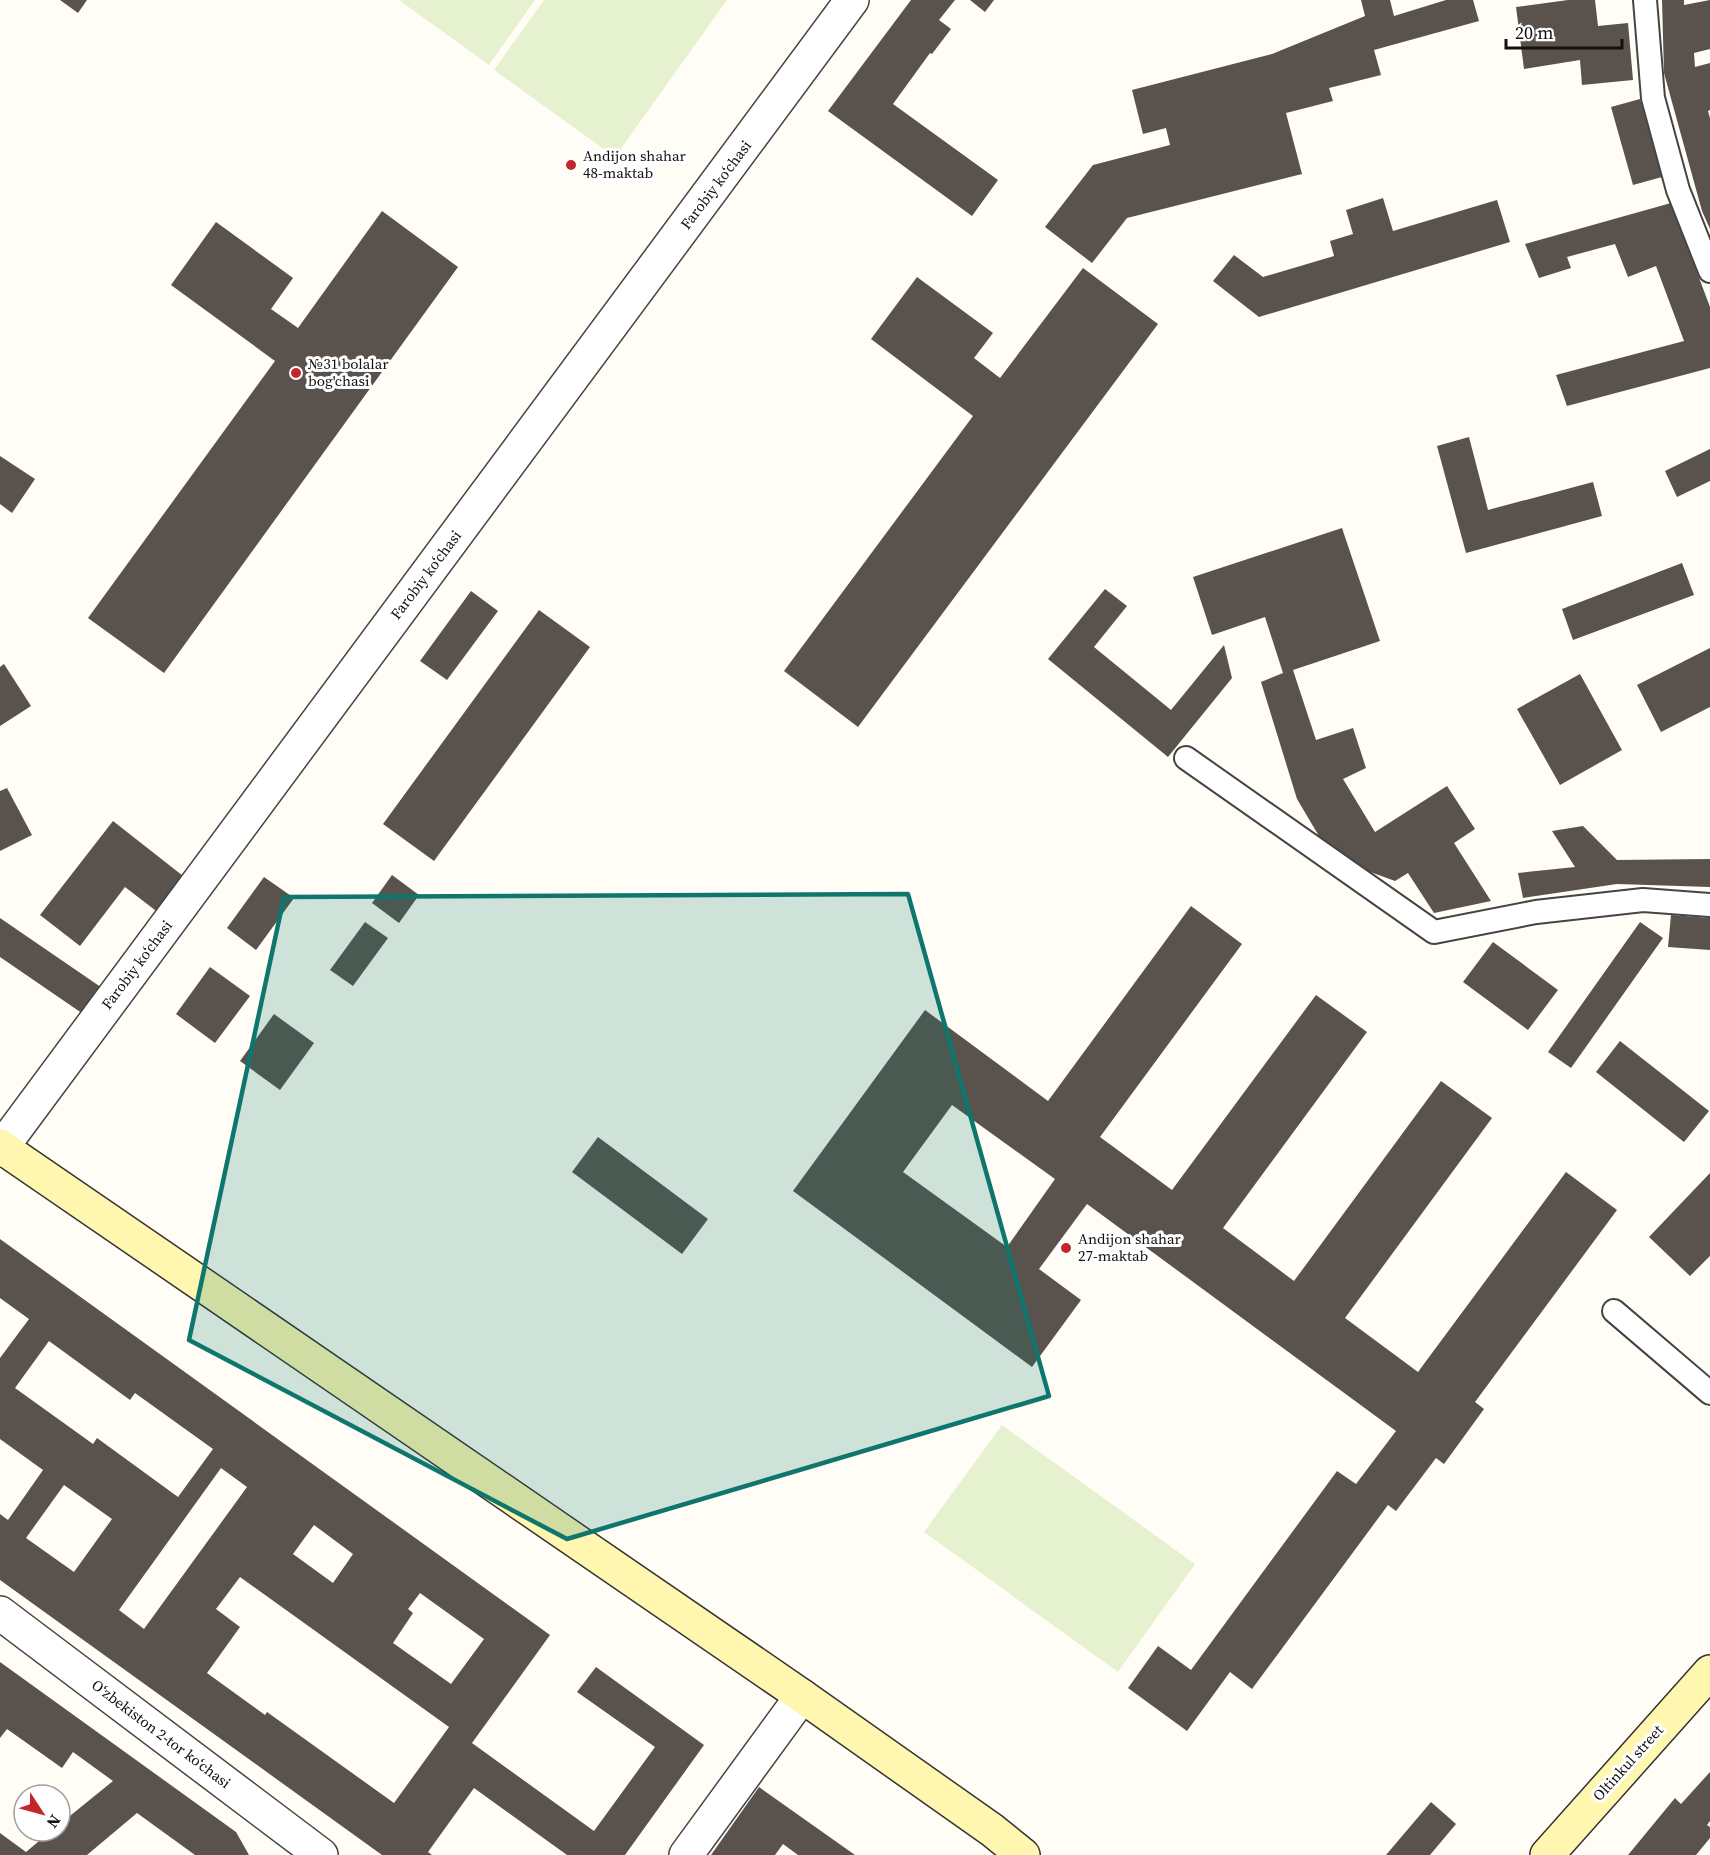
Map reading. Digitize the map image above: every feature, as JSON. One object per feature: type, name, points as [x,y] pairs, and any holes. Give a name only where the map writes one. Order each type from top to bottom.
[{"type":"street","name":"Farobiy koʻchasi","points":[[1,1148],[852,0]]},
{"type":"street","points":[[1,1148],[802,1696],[992,1830],[1023,1855]]},
{"type":"street","name":"Oʻzbekiston 2-tor koʻchasi","points":[[0,1613],[321,1855]]},
{"type":"street","name":"Oltinkul street","points":[[1547,1855],[1710,1672]]},
{"type":"street","points":[[686,1855],[802,1696]]},
{"type":"lane","points":[[1645,0],[1653,98],[1678,189],[1710,272]]},
{"type":"lane","points":[[1186,758],[1434,932],[1536,912],[1644,900],[1710,905]]},
{"type":"lane","points":[[1614,1311],[1710,1393]]},
{"type":"highlighted area","points":[[908,894],[1049,1396],[567,1539],[189,1340],[284,897]]},
{"type":"green space","points":[[399,0],[535,0],[489,65]]},
{"type":"green space","points":[[544,0],[727,0],[615,157],[494,70]]},
{"type":"green space","points":[[1002,1425],[1195,1564],[1118,1672],[924,1532]]},
{"type":"building","points":[[60,0],[87,0],[78,13]]},
{"type":"building","points":[[911,0],[955,0],[939,20],[951,29],[932,54],[930,53],[893,104],[998,180],[972,216],[828,111]]},
{"type":"building","points":[[970,0],[994,0],[985,12]]},
{"type":"building","points":[[1361,0],[1390,0],[1394,16],[1446,0],[1473,0],[1479,21],[1374,50],[1381,75],[1329,88],[1333,101],[1286,113],[1302,174],[1127,218],[1092,263],[1045,227],[1093,165],[1170,145],[1166,128],[1143,134],[1132,90],[1272,54],[1365,16]]},
{"type":"building","points":[[1568,0],[1595,0],[1598,26],[1628,23],[1633,80],[1582,85],[1580,60],[1524,69],[1516,7]]},
{"type":"building","points":[[1662,0],[1684,0],[1684,5],[1710,0],[1710,49],[1694,53],[1695,67],[1710,63],[1710,110],[1708,111],[1710,118],[1710,229],[1702,211],[1664,73]]},
{"type":"building","points":[[1640,99],[1662,177],[1633,185],[1611,107]]},
{"type":"building","points":[[1383,198],[1393,231],[1497,200],[1510,242],[1259,317],[1213,281],[1234,255],[1263,277],[1334,256],[1330,241],[1353,234],[1346,210]]},
{"type":"building","points":[[1671,203],[1710,307],[1710,368],[1567,406],[1556,375],[1684,341],[1656,266],[1628,277],[1615,244],[1567,257],[1571,268],[1539,278],[1525,244]]},
{"type":"building","points":[[382,211],[458,267],[164,673],[88,618],[275,361],[171,285],[216,222],[293,278],[271,309],[298,328]]},
{"type":"building","points":[[1083,268],[1158,324],[858,727],[784,671],[973,416],[871,339],[917,277],[993,333],[974,358],[1000,378]]},
{"type":"building","points":[[1469,437],[1488,510],[1593,482],[1602,516],[1466,553],[1437,446]]},
{"type":"building","points":[[1710,449],[1710,481],[1677,497],[1665,471]]},
{"type":"building","points":[[0,456],[35,479],[12,513],[0,504]]},
{"type":"building","points":[[1342,528],[1380,641],[1293,670],[1316,740],[1353,728],[1366,768],[1343,779],[1375,832],[1447,786],[1475,829],[1454,843],[1491,901],[1434,913],[1408,873],[1395,881],[1332,858],[1297,799],[1261,682],[1283,673],[1265,617],[1212,635],[1193,577]]},
{"type":"building","points":[[1682,563],[1694,595],[1573,640],[1562,609]]},
{"type":"building","points":[[1105,589],[1127,606],[1094,647],[1171,710],[1224,645],[1232,678],[1168,757],[1048,659]]},
{"type":"building","points":[[471,591],[498,611],[447,680],[420,661]]},
{"type":"building","points":[[539,610],[590,647],[434,861],[383,824]]},
{"type":"building","points":[[1710,648],[1710,707],[1661,732],[1637,685]]},
{"type":"building","points":[[4,664],[31,706],[0,726],[0,667]]},
{"type":"building","points":[[1580,674],[1622,750],[1560,785],[1517,709]]},
{"type":"building","points":[[7,788],[32,835],[0,851],[0,791]]},
{"type":"building","points":[[113,821],[192,883],[164,917],[125,887],[80,946],[40,915]]},
{"type":"building","points":[[1583,826],[1617,860],[1710,859],[1710,887],[1617,884],[1523,898],[1518,873],[1575,867],[1552,831]]},
{"type":"building","points":[[392,875],[419,895],[399,923],[372,903]]},
{"type":"building","points":[[264,877],[294,898],[256,950],[227,928]]},
{"type":"building","points":[[1191,906],[1242,944],[1100,1137],[1172,1190],[1316,995],[1367,1032],[1223,1228],[1294,1281],[1441,1081],[1492,1118],[1345,1318],[1418,1372],[1566,1172],[1617,1210],[1475,1402],[1484,1409],[1444,1464],[1436,1458],[1396,1511],[1388,1505],[1252,1689],[1230,1672],[1187,1731],[1128,1688],[1158,1646],[1191,1670],[1337,1471],[1356,1484],[1396,1431],[1087,1204],[1039,1269],[1081,1300],[1032,1367],[793,1191],[925,1010],[1048,1101]],"holes":[[[952,1105],[1055,1179],[1007,1247],[903,1172]]]},
{"type":"building","points":[[1671,915],[1710,918],[1710,950],[1668,947]]},
{"type":"building","points":[[0,918],[108,992],[89,1018],[0,957]]},
{"type":"building","points":[[365,922],[388,938],[353,986],[330,970]]},
{"type":"building","points":[[1640,922],[1663,938],[1571,1068],[1548,1052]]},
{"type":"building","points":[[1493,942],[1558,990],[1528,1030],[1463,982]]},
{"type":"building","points":[[210,967],[250,996],[215,1043],[176,1014]]},
{"type":"building","points":[[274,1014],[314,1043],[280,1090],[240,1061]]},
{"type":"building","points":[[1620,1041],[1709,1111],[1684,1142],[1596,1072]]},
{"type":"building","points":[[598,1137],[708,1219],[682,1254],[572,1172]]},
{"type":"building","points":[[1710,1173],[1710,1256],[1690,1276],[1649,1237]]},
{"type":"building","points":[[0,1239],[550,1635],[472,1743],[594,1831],[655,1747],[577,1692],[596,1667],[704,1745],[625,1855],[567,1855],[474,1788],[428,1852],[432,1855],[382,1855],[0,1580],[0,1514],[8,1520],[43,1470],[0,1439],[0,1358],[29,1319],[0,1298]],"holes":[[[49,1341],[130,1400],[135,1393],[213,1449],[178,1497],[97,1438],[93,1444],[15,1388]],[[221,1468],[247,1487],[144,1629],[119,1610]],[[64,1485],[112,1519],[74,1572],[26,1538]],[[314,1525],[353,1554],[333,1583],[293,1554]],[[240,1577],[449,1727],[394,1803],[267,1712],[265,1715],[207,1673],[240,1627],[216,1609]],[[420,1593],[484,1639],[451,1684],[393,1643],[413,1613],[408,1609]]]},
{"type":"building","points":[[0,1662],[236,1832],[249,1855],[195,1855],[137,1813],[87,1855],[0,1855],[0,1833],[26,1852],[37,1843],[72,1843],[72,1814],[113,1781],[73,1752],[62,1768],[7,1729],[0,1738]]},
{"type":"building","points":[[1710,1772],[1710,1821],[1707,1825],[1710,1827],[1710,1838],[1696,1855],[1628,1855],[1675,1798],[1681,1804]]},
{"type":"building","points":[[759,1787],[855,1855],[798,1855],[783,1844],[775,1855],[711,1855]]},
{"type":"building","points":[[1431,1802],[1456,1824],[1430,1855],[1386,1855]]},
{"type":"place","name":"Andijon shahar 48-maktab","points":[[571,165]]},
{"type":"place","name":"№31 bolalar bog'chasi","points":[[296,373]]},
{"type":"place","name":"Andijon shahar 27-maktab","points":[[1066,1248]]}]
